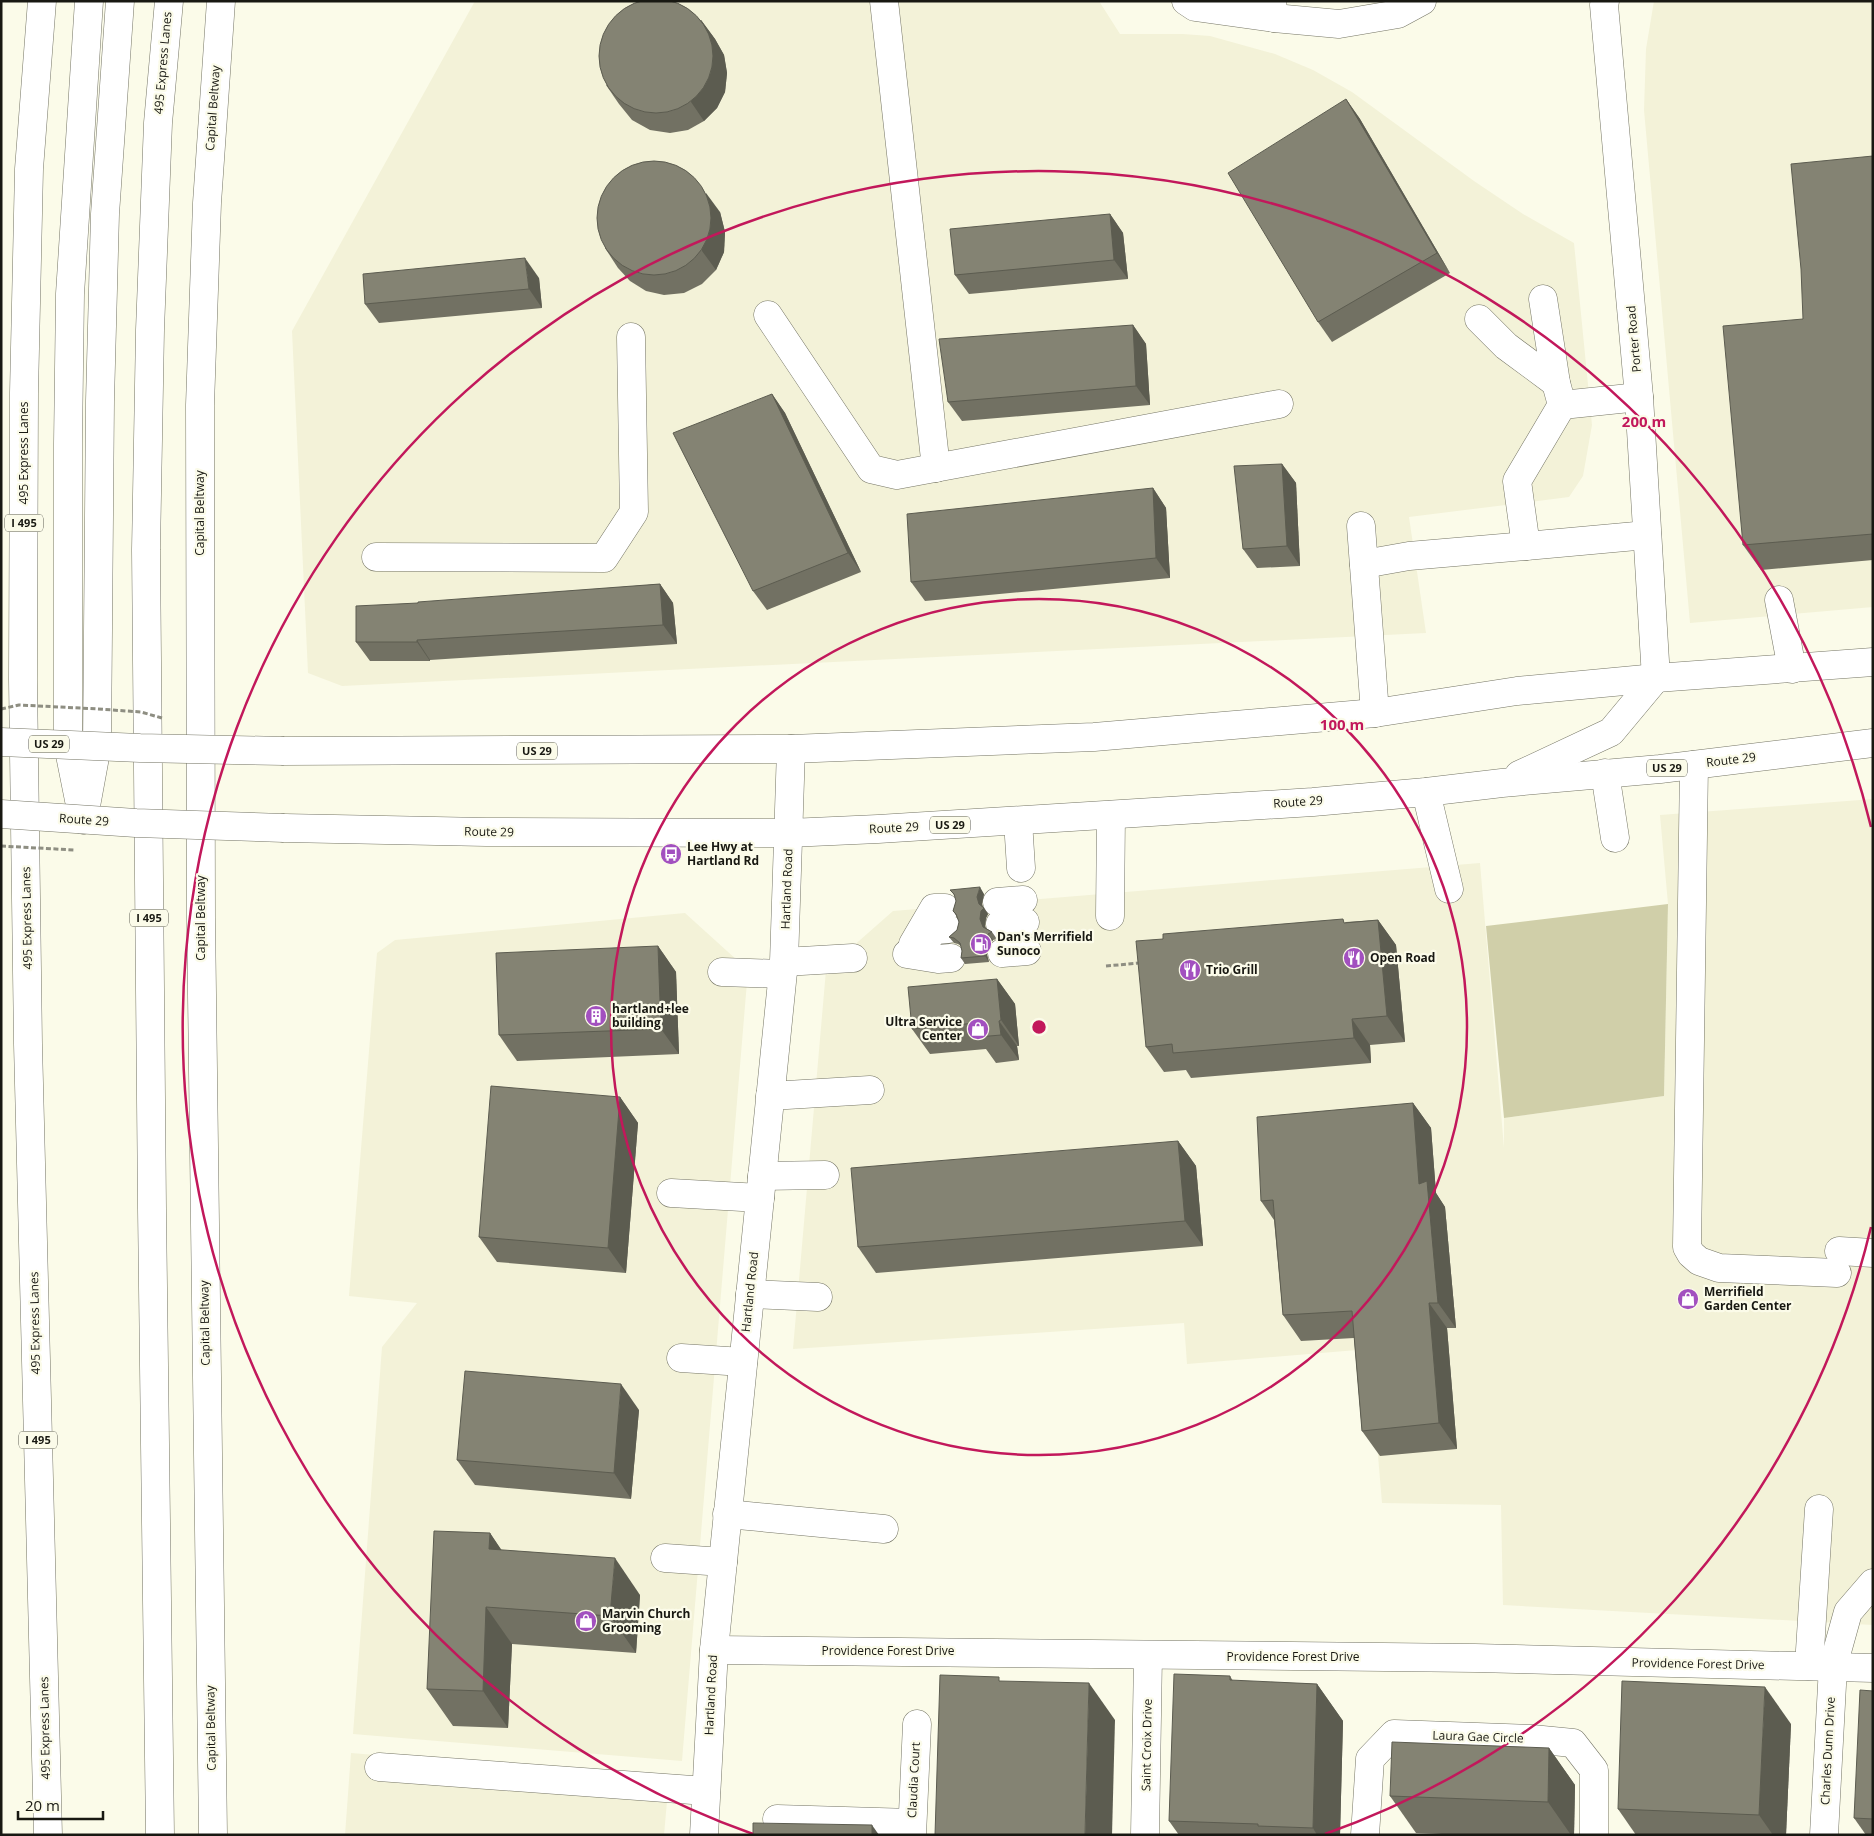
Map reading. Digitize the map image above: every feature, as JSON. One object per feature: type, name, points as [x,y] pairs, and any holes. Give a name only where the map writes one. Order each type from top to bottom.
[{"type":"main road","name":"495 Express Lanes","points":[[42,1],[29,169],[24,403],[23,680],[28,1054],[48,1835]]},
{"type":"main road","points":[[83,820],[68,745],[70,294],[89,1]]},
{"type":"main road","points":[[83,820],[98,746],[100,401],[105,214],[120,1]]},
{"type":"main road","name":"495 Express Lanes","points":[[160,1835],[146,550],[150,330],[158,123],[169,1]]},
{"type":"main road","points":[[884,1],[936,468]]},
{"type":"main road","points":[[1186,1],[1194,7],[1273,10],[1339,24],[1398,14],[1422,1]]},
{"type":"main road","name":"Capital Beltway","points":[[212,1835],[201,918],[200,405],[207,203],[221,2]]},
{"type":"main road","name":"Porter Road","points":[[1598,2],[1639,396],[1656,678]]},
{"type":"main road","points":[[1526,546],[1517,481],[1559,394],[1543,299]]},
{"type":"main road","points":[[768,315],[872,469],[898,475],[1280,404]]},
{"type":"main road","points":[[1478,319],[1559,394],[1639,396]]},
{"type":"main road","points":[[376,557],[604,558],[634,512],[631,337]]},
{"type":"main road","points":[[1361,526],[1375,713]]},
{"type":"main road","points":[[1364,564],[1409,556],[1647,535]]},
{"type":"main road","points":[[1779,600],[1792,668]]},
{"type":"main road","name":"US 29","points":[[1,742],[284,751],[791,749],[1094,736],[1375,713],[1517,692],[1656,678],[1873,662]]},
{"type":"main road","points":[[1502,783],[1611,732],[1656,678]]},
{"type":"main road","name":"Route 29","points":[[1,814],[83,820],[284,828],[486,832],[789,833],[1018,821],[1313,802],[1694,765],[1873,743]]},
{"type":"main road","name":"Hartland Road","points":[[704,1835],[714,1650],[783,968],[791,749]]},
{"type":"main road","points":[[1694,765],[1687,1247],[1691,1254],[1699,1261],[1719,1268],[1838,1262],[1873,1253]]},
{"type":"main road","points":[[1605,773],[1615,838]]},
{"type":"main road","points":[[1426,792],[1449,889]]},
{"type":"main road","points":[[1110,916],[1111,815]]},
{"type":"main road","points":[[1018,821],[1021,868]]},
{"type":"main road","points":[[947,918],[934,908],[907,954],[938,959],[951,958]]},
{"type":"main road","points":[[722,972],[783,968],[853,958]]},
{"type":"main road","points":[[770,1096],[870,1090]]},
{"type":"main road","points":[[670,1193],[761,1187],[825,1175]]},
{"type":"main road","points":[[750,1294],[818,1297]]},
{"type":"main road","points":[[681,1358],[743,1362]]},
{"type":"main road","points":[[1819,1509],[1821,1666]]},
{"type":"main road","points":[[728,1514],[884,1528]]},
{"type":"main road","points":[[666,1558],[723,1562]]},
{"type":"main road","points":[[1821,1666],[1848,1612],[1873,1583]]},
{"type":"main road","name":"Providence Forest Drive","points":[[714,1650],[1475,1658],[1873,1668]]},
{"type":"main road","name":"Saint Croix Drive","points":[[1145,1835],[1148,1656]]},
{"type":"main road","name":"Charles Dunn Drive","points":[[1821,1666],[1824,1835]]},
{"type":"main road","name":"Claudia Court","points":[[912,1829],[917,1724]]},
{"type":"main road","name":"Laura Gae Circle","points":[[1365,1835],[1370,1759],[1394,1734],[1532,1739],[1573,1743],[1594,1770],[1594,1835]]},
{"type":"main road","points":[[379,1767],[706,1790]]},
{"type":"main road","points":[[777,1819],[912,1829]]},
{"type":"path","points":[[1,708],[19,705],[98,709],[140,712],[167,719]]},
{"type":"path","points":[[1106,966],[1142,963]]},
{"type":"shaded area","points":[[475,1],[1099,1],[1120,34],[1210,36],[1275,54],[1313,70],[1352,92],[1474,181],[1523,214],[1574,243],[1592,425],[1583,476],[1569,497],[1409,517],[1426,633],[342,686],[308,673],[292,331]]},
{"type":"shaded area","points":[[1654,1],[1873,1],[1873,607],[1690,623],[1644,110],[1646,49]]},
{"type":"shaded area","points":[[1873,799],[1873,1625],[1503,1605],[1501,1505],[1382,1503],[1369,1349],[1187,1364],[1184,1323],[793,1349],[826,970],[893,911],[1480,863],[1504,1148],[1504,1118],[1664,1096],[1668,904],[1660,815]]},
{"type":"shaded area","points":[[1668,904],[1664,1096],[1504,1118],[1486,926]]},
{"type":"shaded area","points":[[685,913],[748,970],[682,1761],[353,1734],[382,1347],[417,1303],[349,1296],[377,953],[395,940]]},
{"type":"shaded area","points":[[351,1753],[669,1779],[664,1835],[345,1835]]},
{"type":"building","points":[[656,-1],[678,3],[688,8],[704,24],[709,34],[713,56],[709,78],[704,88],[688,104],[678,109],[656,113],[634,109],[624,104],[608,88],[603,78],[599,56],[603,34],[608,24],[624,8],[634,3]]},
{"type":"building","points":[[1346,99],[1437,253],[1318,322],[1228,173]]},
{"type":"building","points":[[1873,156],[1873,534],[1743,545],[1723,326],[1803,319],[1801,269],[1791,164]]},
{"type":"building","points":[[654,161],[676,165],[695,177],[707,196],[711,218],[707,240],[695,259],[676,271],[654,275],[632,271],[613,259],[601,240],[597,218],[601,196],[613,177],[632,165]]},
{"type":"building","points":[[1110,214],[1114,260],[955,275],[950,229]]},
{"type":"building","points":[[525,258],[529,289],[365,304],[363,274]]},
{"type":"building","points":[[1133,325],[1136,386],[948,402],[939,339]]},
{"type":"building","points":[[772,394],[848,553],[753,591],[673,433]]},
{"type":"building","points":[[1282,464],[1287,546],[1243,549],[1234,466]]},
{"type":"building","points":[[1153,488],[1156,558],[911,582],[907,514]]},
{"type":"building","points":[[660,584],[663,625],[417,640],[417,642],[356,642],[356,606]]},
{"type":"building","points":[[980,887],[977,897],[979,904],[984,908],[981,911],[980,919],[983,927],[992,932],[983,940],[982,948],[985,956],[961,958],[960,943],[954,938],[949,937],[957,930],[959,922],[953,911],[956,901],[954,894],[950,890]]},
{"type":"building","points":[[1343,919],[1344,923],[1378,920],[1387,1016],[1352,1019],[1354,1038],[1173,1053],[1172,1044],[1146,1047],[1136,941],[1163,939],[1163,934]]},
{"type":"building","name":"hartland+lee building","points":[[658,946],[661,1029],[499,1035],[496,953]]},
{"type":"building","points":[[997,979],[1001,1035],[978,1037],[976,1023],[912,1029],[908,987]]},
{"type":"building","points":[[491,1086],[620,1097],[608,1248],[479,1237]]},
{"type":"building","points":[[1413,1103],[1419,1184],[1427,1181],[1438,1303],[1429,1303],[1439,1423],[1362,1431],[1352,1311],[1283,1315],[1273,1200],[1261,1201],[1257,1117]]},
{"type":"building","points":[[1178,1141],[1185,1221],[858,1247],[851,1168]]},
{"type":"building","points":[[465,1371],[621,1384],[614,1473],[457,1460]]},
{"type":"building","points":[[434,1531],[490,1533],[489,1549],[615,1558],[610,1616],[486,1607],[483,1691],[427,1689]]},
{"type":"building","points":[[1174,1674],[1230,1676],[1230,1680],[1317,1684],[1313,1828],[1169,1821]]},
{"type":"building","points":[[940,1675],[999,1677],[999,1681],[1089,1683],[1085,1835],[935,1835]]},
{"type":"building","points":[[1622,1681],[1765,1687],[1759,1815],[1618,1809]]},
{"type":"building","points":[[1860,1690],[1873,1691],[1873,1819],[1854,1818]]},
{"type":"building","points":[[1392,1742],[1549,1748],[1548,1802],[1390,1796]]},
{"type":"building","points":[[753,1823],[872,1825],[872,1835],[753,1835]]},
{"type":"place","name":"Lee Hwy at Hartland Rd","points":[[671,854]]},
{"type":"place","name":"Dan's Merrifield Sunoco","points":[[981,944]]},
{"type":"place","name":"Open Road","points":[[1354,958]]},
{"type":"place","name":"Trio Grill","points":[[1190,970]]},
{"type":"place","name":"hartland+lee building","points":[[596,1016]]},
{"type":"place","name":"Ultra Service Center","points":[[978,1029]]},
{"type":"place","name":"Merrifield Garden Center","points":[[1688,1299]]},
{"type":"place","name":"Marvin Church Grooming","points":[[586,1621]]}]
